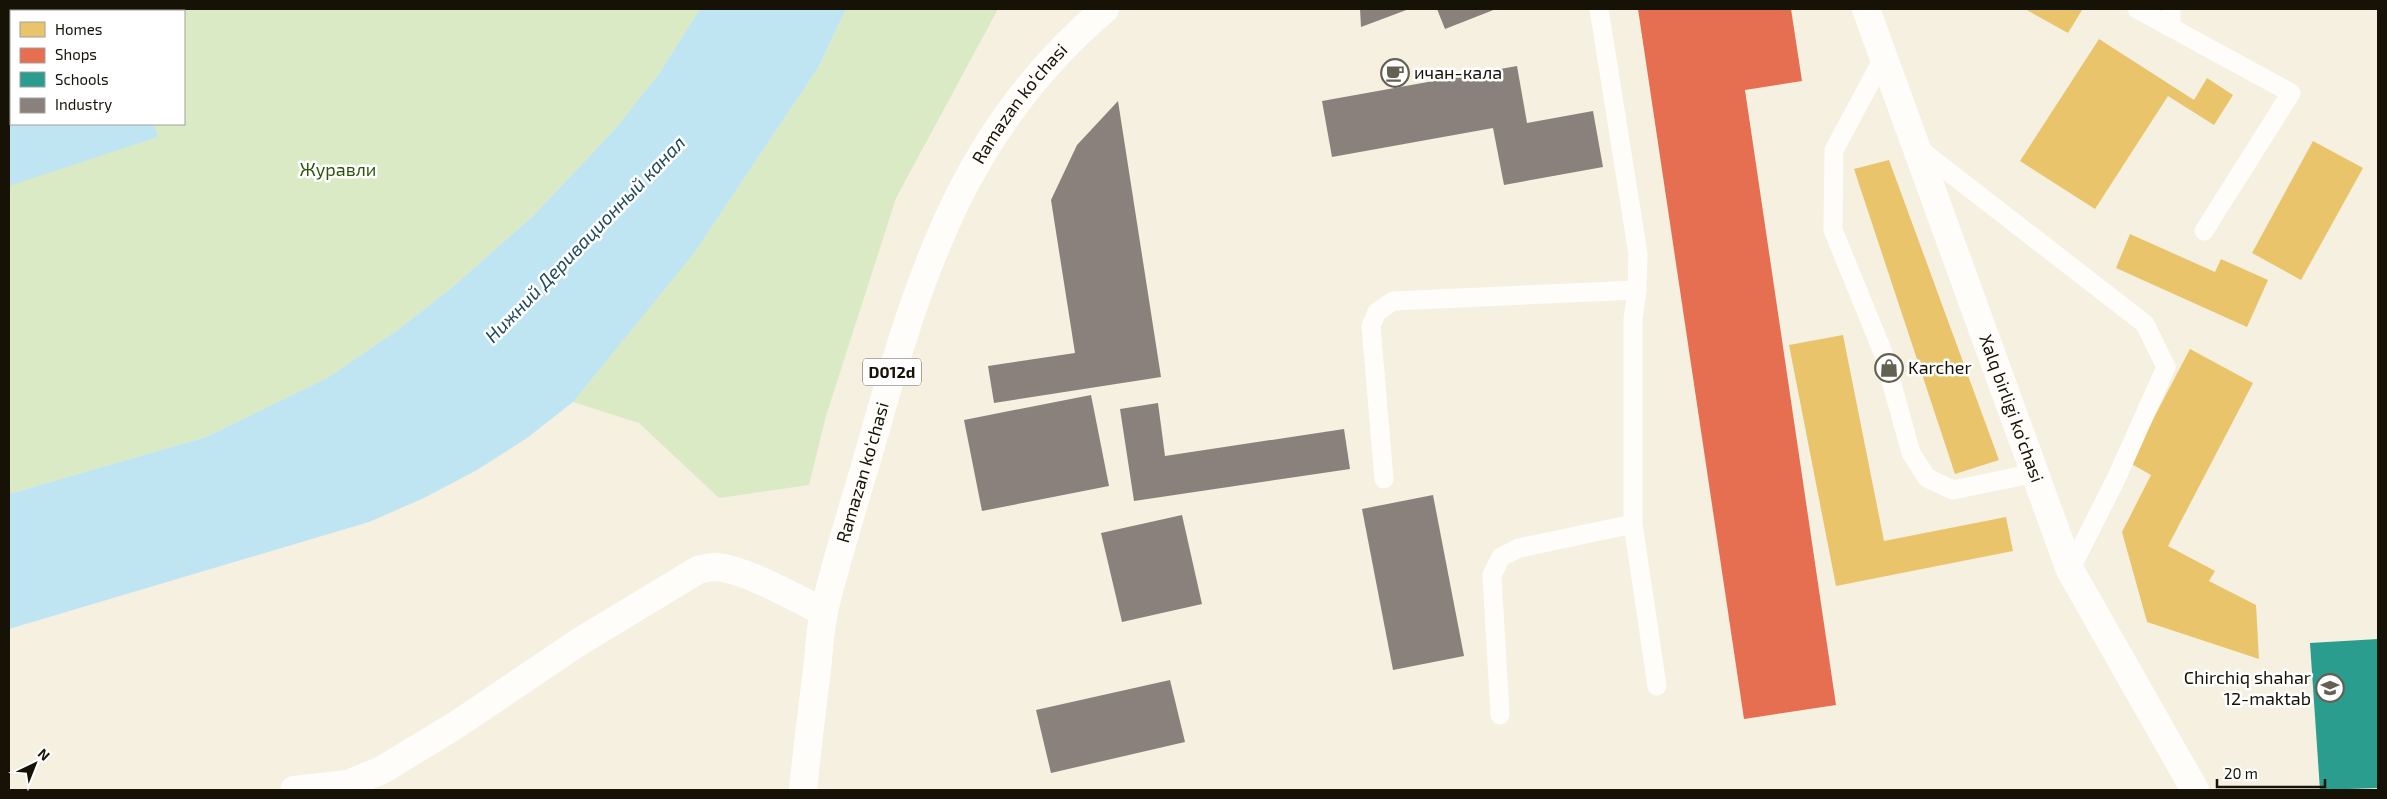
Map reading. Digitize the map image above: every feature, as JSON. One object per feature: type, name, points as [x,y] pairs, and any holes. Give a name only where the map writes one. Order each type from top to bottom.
[{"type":"street","name":"Ramazan ko‘chasi","points":[[803,790],[824,612],[896,357],[930,257],[944,222],[976,159],[1016,99],[1068,41],[1105,9]]},
{"type":"street","name":"Xalq birligi ko‘chasi","points":[[1866,9],[2070,570],[2195,790]]},
{"type":"street","points":[[294,790],[348,784],[382,770],[456,725],[579,642],[698,570],[714,567],[731,570],[824,612]]},
{"type":"lane","points":[[1599,9],[1638,254],[1634,319],[1633,524],[1657,686]]},
{"type":"lane","points":[[2137,9],[2171,18],[2291,93],[2204,231]]},
{"type":"lane","points":[[1884,57],[1834,150],[1833,230],[1884,355],[1911,453],[1927,478],[1953,490],[2035,473]]},
{"type":"lane","points":[[1918,148],[2145,324],[2166,367],[2116,479],[2070,570]]},
{"type":"lane","points":[[1384,479],[1371,326],[1378,312],[1393,301],[1637,290]]},
{"type":"lane","points":[[1500,715],[1492,575],[1501,557],[1519,548],[1633,524]]},
{"type":"green space","name":"Журавли","points":[[9,9],[700,9],[658,75],[615,129],[533,216],[450,289],[399,329],[327,378],[206,437],[9,494]]},
{"type":"green space","points":[[846,9],[998,9],[896,198],[826,416],[809,485],[719,498],[639,423],[573,402],[699,245],[818,68]]},
{"type":"water","name":"Нижний Деривационный канал","points":[[700,9],[846,9],[818,68],[694,253],[573,402],[527,438],[477,470],[424,498],[369,522],[9,629],[9,494],[206,437],[327,378],[399,329],[450,289],[533,216],[615,129],[658,75]]},
{"type":"water","points":[[9,110],[10,125],[154,125],[158,137],[9,186]]},
{"type":"building: Homes","points":[[2025,9],[2081,9],[2082,10],[2068,33]]},
{"type":"building: Homes","points":[[2099,39],[2194,100],[2207,78],[2233,95],[2214,125],[2168,96],[2095,209],[2020,161]]},
{"type":"building: Homes","points":[[2313,141],[2363,168],[2301,280],[2252,253]]},
{"type":"building: Homes","points":[[1889,160],[1999,460],[1955,474],[1854,169]]},
{"type":"building: Homes","points":[[2130,234],[2215,272],[2221,259],[2268,280],[2247,327],[2116,268]]},
{"type":"building: Homes","points":[[1843,335],[1884,541],[2006,517],[2013,551],[1836,586],[1789,345]]},
{"type":"building: Homes","points":[[2190,349],[2253,383],[2168,546],[2215,571],[2209,581],[2256,605],[2259,659],[2147,622],[2122,532],[2151,475],[2130,463]]},
{"type":"building: Shops","points":[[1638,9],[1791,9],[1802,81],[1745,90],[1836,705],[1744,719]]},
{"type":"building: Schools","points":[[2378,639],[2378,788],[2320,790],[2310,643]]},
{"type":"building: Industry","points":[[1360,9],[1409,9],[1361,27]]},
{"type":"building: Industry","points":[[1437,9],[1496,9],[1445,29]]},
{"type":"building: Industry","points":[[1517,66],[1527,123],[1593,111],[1603,167],[1504,185],[1493,128],[1332,157],[1322,101]]},
{"type":"building: Industry","points":[[1118,101],[1161,377],[994,403],[988,366],[1075,353],[1051,200],[1077,145]]},
{"type":"building: Industry","points":[[1091,395],[1109,486],[982,511],[964,420]]},
{"type":"building: Industry","points":[[1158,403],[1165,456],[1344,429],[1350,469],[1134,501],[1120,409]]},
{"type":"building: Industry","points":[[1433,495],[1464,656],[1393,670],[1362,509]]},
{"type":"building: Industry","points":[[1182,515],[1202,604],[1122,622],[1101,533]]},
{"type":"building: Industry","points":[[1170,680],[1185,742],[1051,773],[1036,710]]},
{"type":"place","name":"ичан-кала","points":[[1395,73]]},
{"type":"place","name":"Karcher","points":[[1889,368]]},
{"type":"place","name":"Chirchiq shahar 12-maktab","points":[[2330,688]]}]
